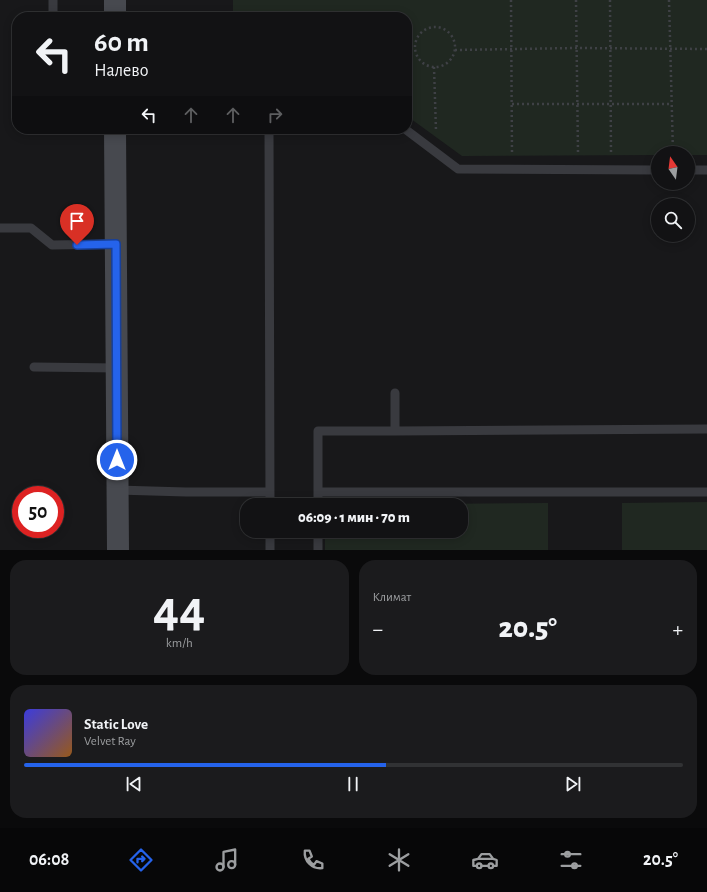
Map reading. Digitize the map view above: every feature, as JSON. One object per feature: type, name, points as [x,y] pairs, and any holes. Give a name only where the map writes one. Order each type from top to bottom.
[{"type":"main road","points":[[115,0],[115,12]]},
{"type":"main road","points":[[115,134],[118,550]]},
{"type":"lane","points":[[53,0],[53,12]]},
{"type":"lane","points":[[269,134],[270,498]]},
{"type":"lane","points":[[411,134],[458,169],[651,170]]},
{"type":"lane","points":[[695,170],[707,170]]},
{"type":"lane","points":[[0,228],[31,228],[52,245],[116,244]]},
{"type":"lane","points":[[34,367],[117,368]]},
{"type":"lane","points":[[395,393],[395,431]]},
{"type":"lane","points":[[318,498],[318,431],[707,430]]},
{"type":"lane","points":[[117,490],[270,492]]},
{"type":"lane","points":[[318,492],[707,492]]},
{"type":"lane","points":[[270,538],[270,550]]},
{"type":"lane","points":[[318,538],[318,550]]},
{"type":"path","points":[[511,0],[512,169]]},
{"type":"path","points":[[576,0],[578,170]]},
{"type":"path","points":[[610,0],[611,170]]},
{"type":"path","points":[[669,0],[673,146]]},
{"type":"path","points":[[429,28],[442,28],[452,37],[455,43],[455,50],[449,61],[444,65],[434,67],[419,60],[416,55],[415,48],[418,36],[423,31],[429,28]]},
{"type":"path","points":[[455,50],[511,48],[707,49]]},
{"type":"path","points":[[434,67],[436,153]]},
{"type":"path","points":[[512,104],[672,104]]},
{"type":"shaded area","points":[[233,0],[707,0],[707,155],[695,155],[695,146],[651,146],[651,155],[462,156],[412,120],[412,12],[233,12]]},
{"type":"shaded area","points":[[707,502],[707,550],[622,550],[622,503]]},
{"type":"shaded area","points":[[548,503],[548,550],[325,550],[325,538],[468,538],[468,504]]},
{"type":"route","points":[[77,245],[116,244],[117,460]]}]
